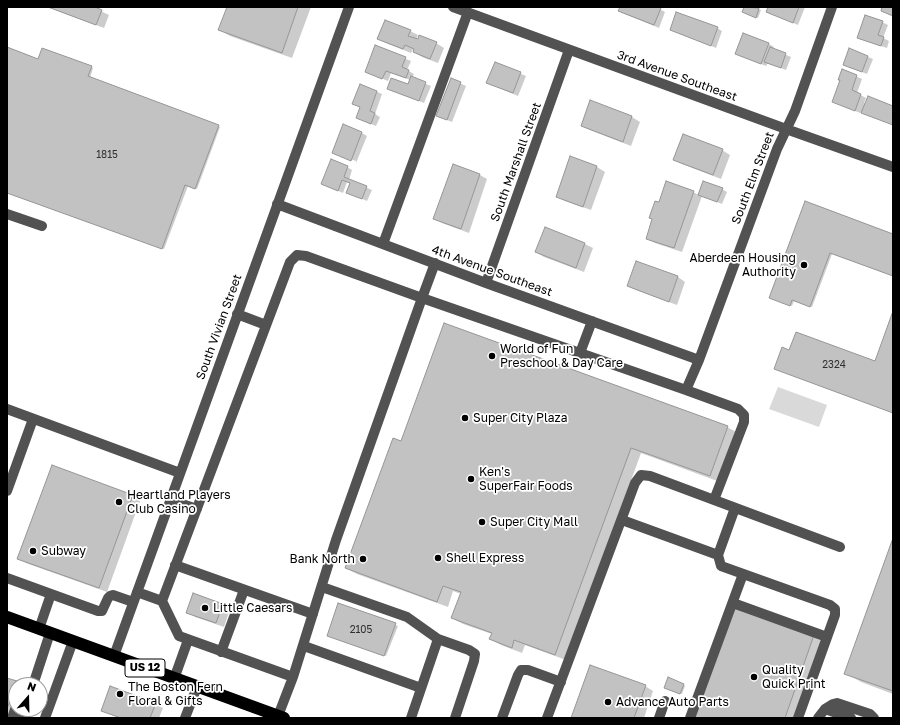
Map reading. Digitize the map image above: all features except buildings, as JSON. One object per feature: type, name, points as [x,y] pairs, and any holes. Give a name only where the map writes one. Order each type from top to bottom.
[{"type":"highway","name":"US 12","points":[[7,617],[281,717]]},
{"type":"street","name":"South Vivian Street","points":[[114,656],[349,7]]},
{"type":"street","name":"3rd Avenue Southeast","points":[[453,7],[893,167]]},
{"type":"street","name":"South Elm Street","points":[[686,390],[699,360],[777,148],[795,111],[832,7]]},
{"type":"street","points":[[383,244],[468,12]]},
{"type":"street","name":"South Marshall Street","points":[[486,283],[569,50]]},
{"type":"street","name":"4th Avenue Southeast","points":[[277,204],[486,283],[699,360]]},
{"type":"street","points":[[7,214],[42,226]]},
{"type":"street","points":[[162,601],[290,262],[297,255],[306,256],[738,409],[744,415],[744,422],[714,500]]},
{"type":"street","points":[[281,717],[336,540],[435,263]]},
{"type":"street","points":[[237,314],[266,325]]},
{"type":"street","points":[[580,353],[592,321]]},
{"type":"street","points":[[7,409],[180,472]]},
{"type":"street","points":[[7,491],[33,418]]},
{"type":"street","points":[[547,718],[635,483],[641,475],[650,476],[840,547]]},
{"type":"street","points":[[170,500],[197,509]]},
{"type":"street","points":[[735,508],[718,555],[721,566],[830,605],[835,609],[835,615],[798,718]]},
{"type":"street","points":[[622,520],[718,555]]},
{"type":"street","points":[[176,565],[313,614]]},
{"type":"street","points":[[690,718],[743,574]]},
{"type":"street","points":[[7,578],[98,611],[102,611],[108,598],[113,595],[133,602]]},
{"type":"street","points":[[322,587],[408,617],[438,639],[469,650],[475,654],[455,718]]},
{"type":"street","points":[[221,652],[244,590]]},
{"type":"street","points":[[137,592],[162,601],[179,636],[293,677]]},
{"type":"street","points":[[35,677],[45,631],[51,594]]},
{"type":"street","points":[[733,603],[827,637]]},
{"type":"street","points":[[411,718],[438,639]]},
{"type":"street","points":[[174,679],[188,640]]},
{"type":"street","points":[[45,718],[73,641]]},
{"type":"street","points":[[304,646],[421,688]]},
{"type":"street","points":[[502,718],[521,670],[528,670],[561,682]]},
{"type":"street","points":[[185,718],[196,687]]},
{"type":"street","points":[[659,718],[665,701]]},
{"type":"street","points":[[818,718],[825,709],[837,703],[870,714],[874,718]]},
{"type":"street","points":[[825,709],[851,718]]},
{"type":"shaded area","points":[[778,387],[827,405],[819,427],[769,409]]},
{"type":"place","name":"Aberdeen Housing Authority","points":[[804,265]]},
{"type":"place","name":"World of Fun Preschool & Day Care","points":[[492,356]]},
{"type":"place","name":"Super City Plaza","points":[[465,418]]},
{"type":"place","name":"Ken's SuperFair Foods","points":[[471,479]]},
{"type":"place","name":"Heartland Players Club Casino","points":[[119,502]]},
{"type":"place","name":"Super City Mall","points":[[482,522]]},
{"type":"place","name":"Subway","points":[[33,551]]},
{"type":"place","name":"Shell Express","points":[[438,558]]},
{"type":"place","name":"Bank North","points":[[363,559]]},
{"type":"place","name":"Little Caesars","points":[[205,608]]},
{"type":"place","name":"Quality Quick Print","points":[[754,677]]},
{"type":"place","name":"The Boston Fern Floral & Gifts","points":[[120,694]]},
{"type":"place","name":"Advance Auto Parts","points":[[608,702]]}]
